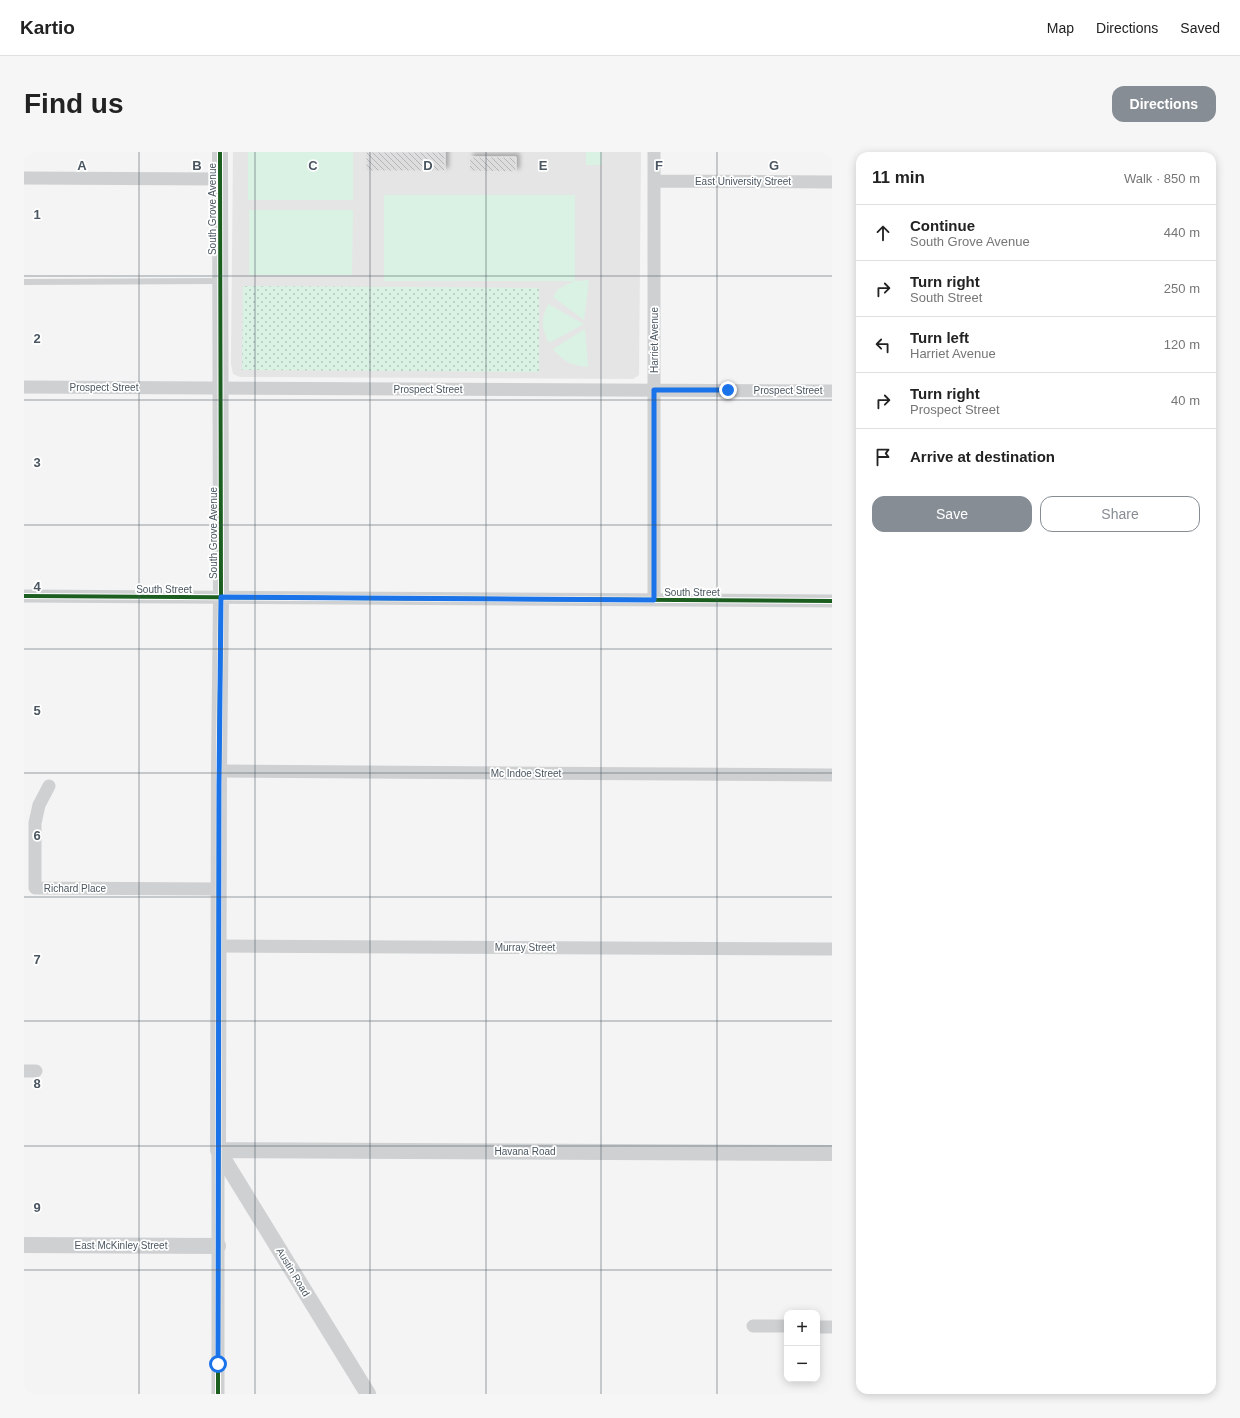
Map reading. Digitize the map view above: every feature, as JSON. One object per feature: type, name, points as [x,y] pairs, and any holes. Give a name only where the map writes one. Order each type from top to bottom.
[{"type":"street","name":"South Grove Avenue","points":[[218,1394],[219,771],[221,597],[220,152]]},
{"type":"street","name":"Harriet Avenue","points":[[654,152],[654,600]]},
{"type":"street","points":[[24,178],[220,179]]},
{"type":"street","name":"East University Street","points":[[654,181],[832,182]]},
{"type":"street","name":"Prospect Street","points":[[24,386],[832,390]]},
{"type":"street","name":"South Street","points":[[24,596],[832,601]]},
{"type":"street","name":"Mc Indoe Street","points":[[219,771],[832,775]]},
{"type":"street","name":"Richard Place","points":[[49,786],[39,805],[35,823],[35,888],[219,889]]},
{"type":"street","name":"Murray Street","points":[[219,946],[832,949]]},
{"type":"street","name":"Havana Road","points":[[218,1150],[832,1153]]},
{"type":"street","name":"Austin Road","points":[[218,1150],[368,1394]]},
{"type":"street","name":"East McKinley Street","points":[[24,1245],[218,1246]]},
{"type":"street","points":[[753,1326],[784,1326]]},
{"type":"street","points":[[820,1327],[832,1327]]},
{"type":"lane","points":[[24,282],[220,281]]},
{"type":"shaded area","points":[[233,152],[641,152],[639,375],[633,379],[240,377],[233,374],[231,364]]},
{"type":"green space","points":[[248,152],[353,152],[353,200],[248,200]]},
{"type":"green space","points":[[586,152],[602,152],[602,165],[586,165]]},
{"type":"green space","points":[[384,195],[575,195],[575,281],[589,280],[584,320],[553,297],[558,289],[574,281],[384,281]]},
{"type":"green space","points":[[249,210],[353,210],[352,275],[249,275]]},
{"type":"green space","points":[[243,286],[539,288],[539,372],[242,370]]},
{"type":"green space","points":[[548,304],[584,324],[549,343],[543,328],[543,319]]},
{"type":"green space","points":[[585,329],[588,367],[568,362],[553,349]]},
{"type":"building","points":[[366,152],[445,152],[445,171],[366,171]]},
{"type":"building","points":[[470,157],[516,157],[516,172],[469,171]]},
{"type":"cycle path","points":[[218,1394],[219,771],[221,597],[220,152]]},
{"type":"cycle path","points":[[24,596],[832,601]]},
{"type":"route","points":[[218,1364],[219,786],[221,597],[654,600],[654,390],[728,390]]}]
